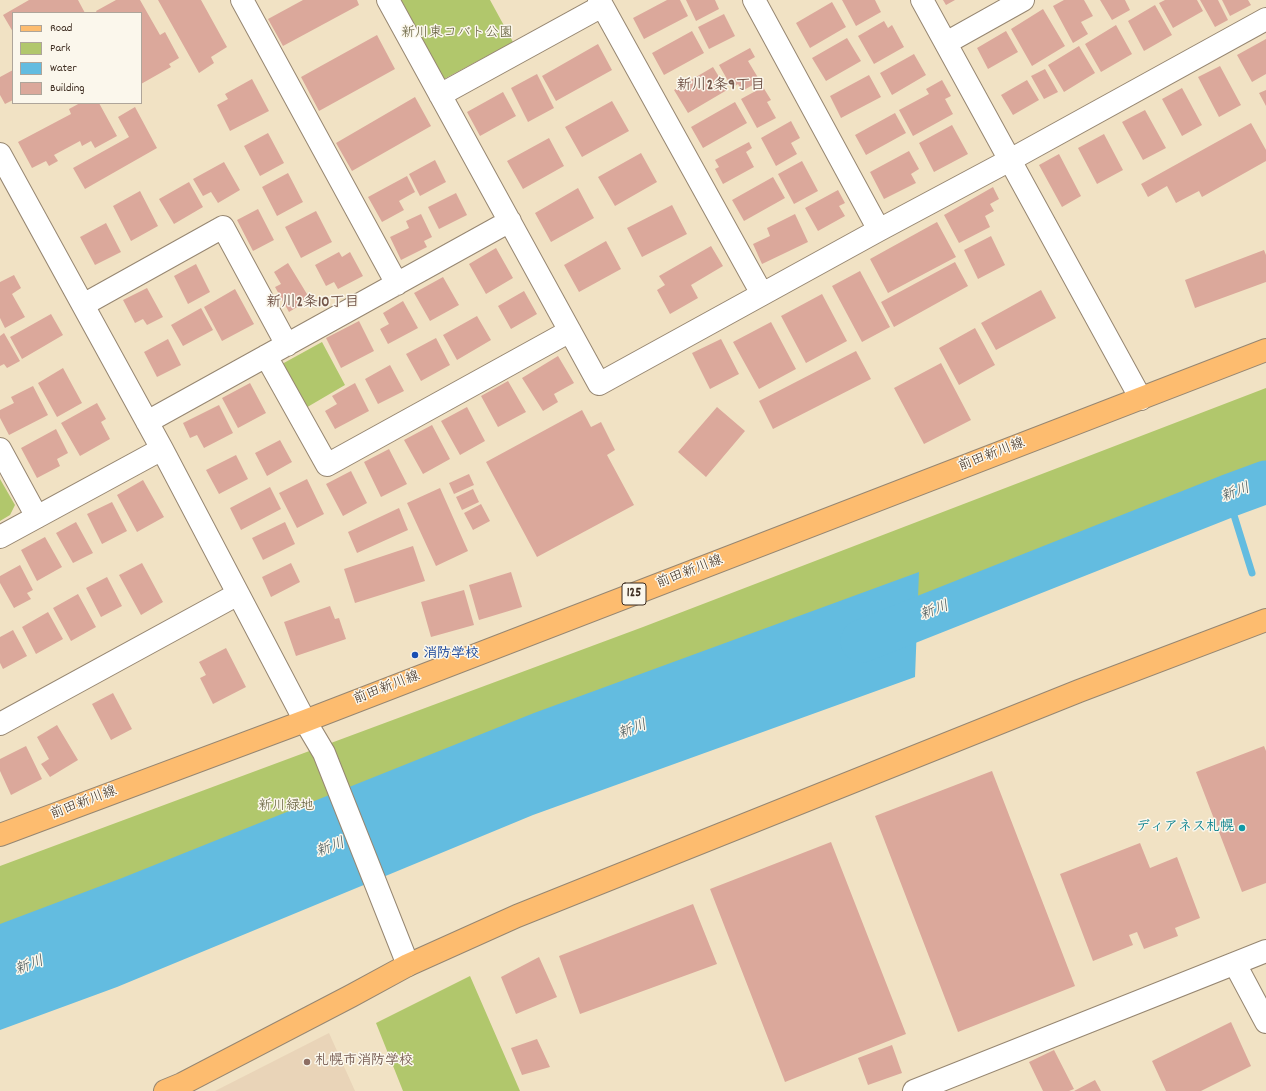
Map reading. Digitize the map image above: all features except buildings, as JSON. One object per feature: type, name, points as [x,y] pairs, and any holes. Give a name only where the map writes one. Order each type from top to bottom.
[{"type":"main road","name":"前田新川線","points":[[0,835],[305,721],[1266,350]]},
{"type":"main road","points":[[165,1091],[182,1084],[408,965],[525,913],[1079,691],[1266,620]]},
{"type":"street","points":[[242,0],[397,284]]},
{"type":"street","points":[[388,0],[599,384],[1266,19]]},
{"type":"street","points":[[754,0],[879,230]]},
{"type":"street","points":[[922,0],[1140,399]]},
{"type":"street","points":[[946,43],[1023,0]]},
{"type":"street","points":[[440,95],[601,3],[762,294]]},
{"type":"street","points":[[0,154],[162,449],[305,721],[324,754],[408,965]]},
{"type":"street","points":[[147,422],[510,221]]},
{"type":"street","points":[[83,305],[223,227],[286,345]]},
{"type":"street","points":[[266,356],[327,465],[570,331]]},
{"type":"street","points":[[0,448],[37,517]]},
{"type":"street","points":[[0,537],[162,449]]},
{"type":"street","points":[[0,724],[238,594]]},
{"type":"street","points":[[914,1091],[1266,952]]},
{"type":"street","points":[[1235,964],[1266,1022]]},
{"type":"shaded area","name":"札幌市消防学校","points":[[329,1033],[355,1091],[215,1091]]},
{"type":"green space","name":"新川東コバト公園","points":[[401,0],[490,0],[513,42],[444,79]]},
{"type":"green space","points":[[322,342],[345,385],[304,409],[282,364]]},
{"type":"green space","name":"新川緑地","points":[[1266,388],[1266,468],[826,644],[0,956],[0,866],[643,627]]},
{"type":"green space","points":[[0,479],[15,505],[10,515],[0,521]]},
{"type":"green space","points":[[470,976],[520,1091],[403,1091],[376,1023]]},
{"type":"water","points":[[919,572],[915,677],[533,815],[117,987],[0,1030],[0,924],[122,878],[534,713]]},
{"type":"waterway","name":"新川","points":[[862,641],[1266,482]]},
{"type":"waterway","points":[[1228,496],[1252,573]]},
{"type":"place","name":"消防学校","points":[[415,655]]},
{"type":"place","name":"ディアネス札幌","points":[[1242,828]]},
{"type":"place","name":"札幌市消防学校","points":[[307,1062]]},
{"type":"district","name":"新川2条9丁目","points":[[721,87]]},
{"type":"district","name":"新川2条10丁目","points":[[313,304]]}]
